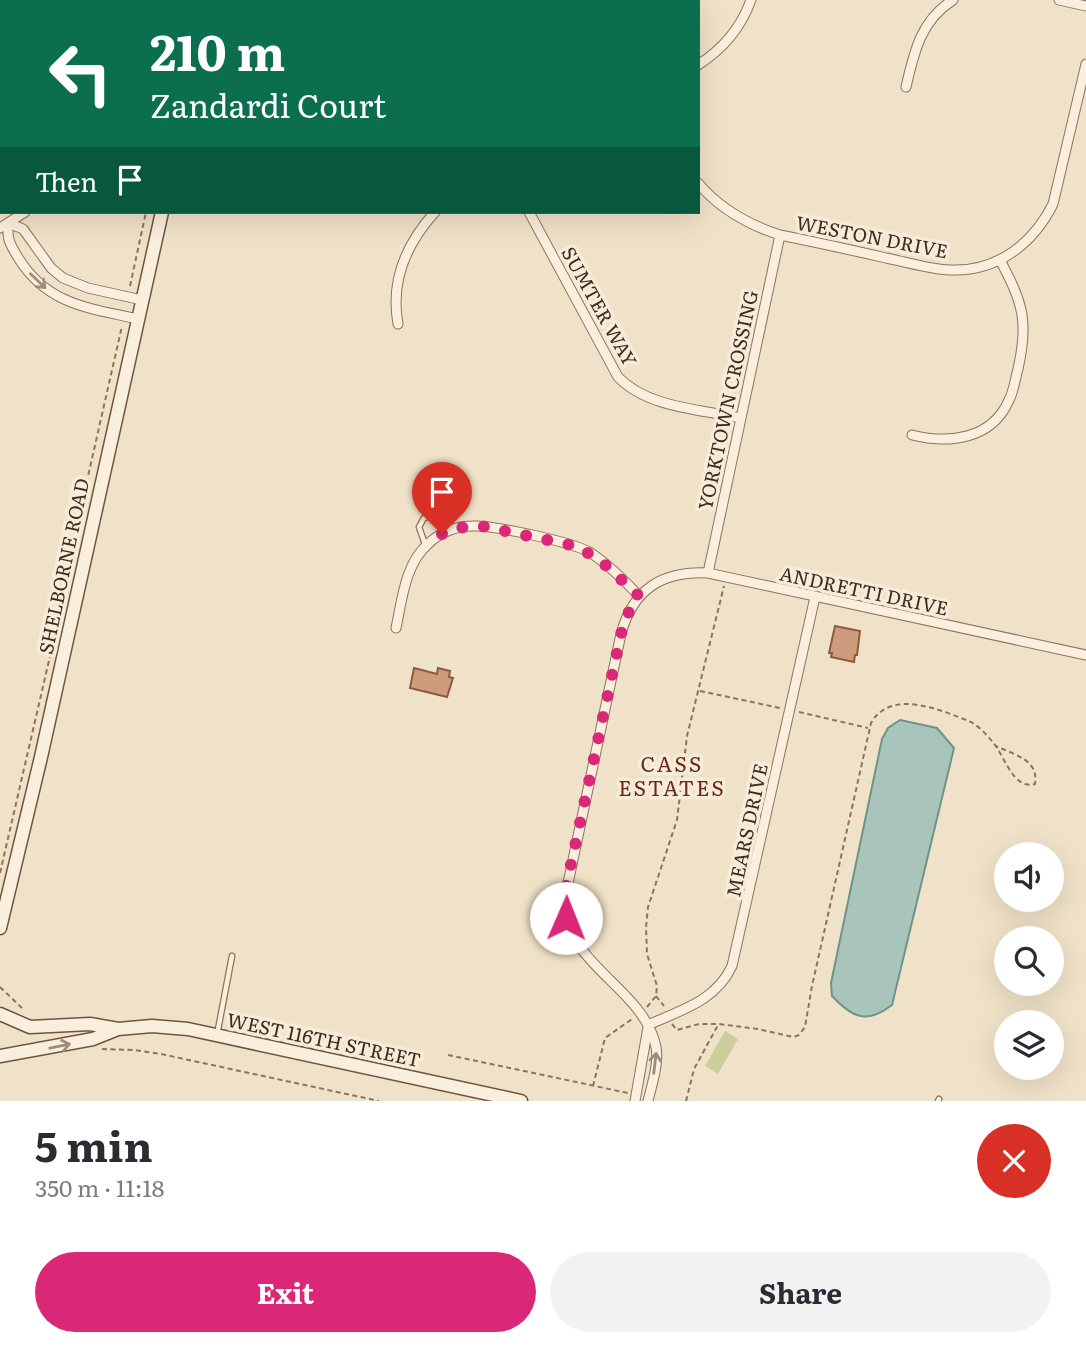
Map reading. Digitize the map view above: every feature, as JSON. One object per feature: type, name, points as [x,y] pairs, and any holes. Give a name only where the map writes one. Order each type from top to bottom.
[{"type":"street","points":[[700,63],[730,39],[751,0]]},
{"type":"street","points":[[906,87],[920,36],[935,14],[953,0]]},
{"type":"street","points":[[1059,0],[1086,6]]},
{"type":"street","name":"WESTON DRIVE","points":[[700,185],[736,215],[780,235],[948,270],[974,268],[1000,260],[1026,242],[1042,224],[1053,204],[1086,64]]},
{"type":"street","points":[[4,226],[22,214]]},
{"type":"street","name":"SHELBORNE ROAD","points":[[0,928],[41,757],[162,214]]},
{"type":"street","points":[[398,324],[395,304],[399,272],[415,237],[433,214]]},
{"type":"street","name":"SUMTER WAY","points":[[530,214],[589,326],[625,384],[638,393],[657,400],[740,418]]},
{"type":"street","points":[[4,226],[23,229],[51,268],[63,278],[88,288],[142,300]]},
{"type":"street","points":[[4,226],[7,240],[25,268],[42,286],[66,301],[138,319]]},
{"type":"street","name":"YORKTOWN CROSSING","points":[[708,573],[780,235]]},
{"type":"street","points":[[912,435],[938,440],[971,436],[998,418],[1009,401],[1022,346],[1023,324],[1020,306],[1000,260]]},
{"type":"street","points":[[396,628],[409,573],[426,545],[450,530],[472,526],[576,546],[601,561],[639,596],[627,615],[621,634],[564,902],[568,926],[575,942],[648,1025],[657,1051],[648,1101]]},
{"type":"street","name":"ANDRETTI DRIVE","points":[[639,596],[671,576],[708,573],[1086,655]]},
{"type":"street","name":"MEARS DRIVE","points":[[648,1025],[708,996],[721,985],[732,966],[815,597]]},
{"type":"street","name":"WEST 116TH STREET","points":[[0,1014],[30,1027],[90,1024],[118,1029],[174,1027],[521,1101]]},
{"type":"street","points":[[636,1098],[648,1025]]},
{"type":"street","name":"WEST 116TH STREET","points":[[0,1056],[93,1040],[118,1029]]},
{"type":"lane","points":[[426,545],[419,527],[424,518],[433,516],[441,519],[450,530]]},
{"type":"lane","points":[[216,1035],[232,956]]},
{"type":"path","points":[[128,297],[146,214]]},
{"type":"path","points":[[0,873],[124,316]]},
{"type":"path","points":[[726,578],[687,736],[677,820],[657,876],[647,917],[647,954],[656,981],[656,996],[677,1030],[699,1024],[719,1024],[793,1037],[799,1035],[805,1027],[869,729],[877,714],[897,704],[926,708],[971,722],[996,746],[1004,762],[1018,779],[1026,784],[1035,784],[1035,775],[1029,762],[996,746]]},
{"type":"path","points":[[0,987],[27,1016]]},
{"type":"path","points":[[593,1086],[605,1038],[639,1014],[656,996]]},
{"type":"path","points":[[686,1101],[697,1062],[719,1024]]},
{"type":"path","points":[[99,1049],[160,1054],[379,1101]]},
{"type":"path","points":[[449,1055],[636,1098]]},
{"type":"green space","points":[[725,1031],[738,1039],[718,1074],[705,1066]]},
{"type":"water","points":[[900,720],[937,728],[954,748],[892,1005],[874,1015],[860,1016],[846,1009],[832,996],[831,983],[882,739],[888,728]]},
{"type":"building","points":[[835,626],[860,631],[854,662],[831,657],[832,653],[829,653]]},
{"type":"building","points":[[414,668],[437,674],[438,668],[450,671],[449,677],[453,678],[447,697],[410,688]]},
{"type":"district","name":"CASS ESTATES","points":[[672,774]]},
{"type":"route","points":[[442,534],[456,528],[481,526],[576,546],[601,561],[639,596],[627,615],[621,634],[565,892],[566,918]]}]
